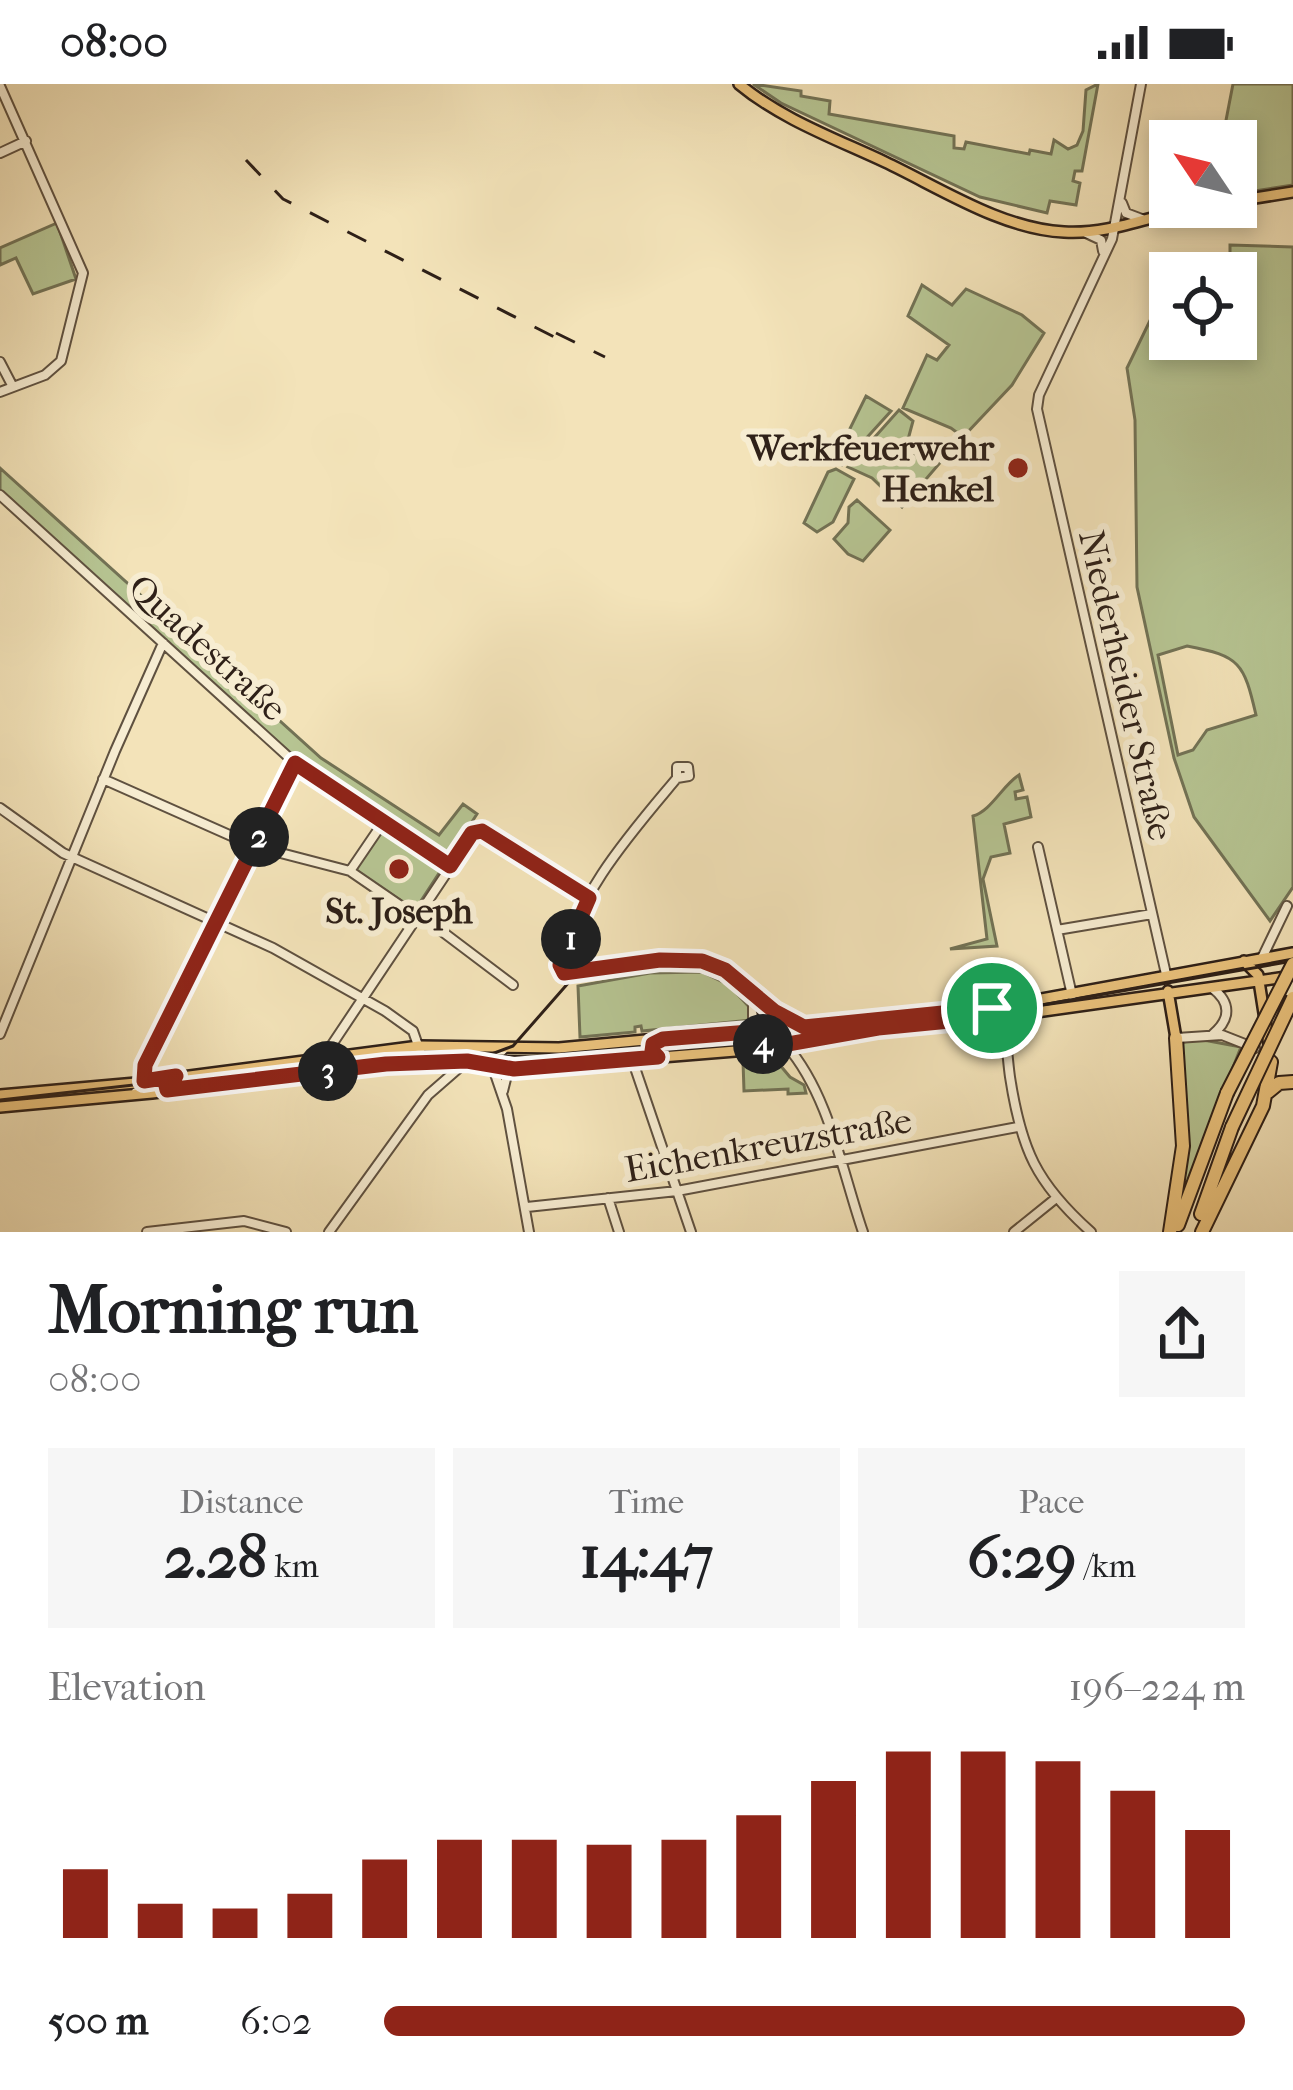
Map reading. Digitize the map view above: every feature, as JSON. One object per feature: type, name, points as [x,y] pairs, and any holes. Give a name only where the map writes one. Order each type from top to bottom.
[{"type":"highway","points":[[1173,1232],[1227,1093],[1293,964]]},
{"type":"highway","points":[[1198,1232],[1232,1127],[1293,998]]},
{"type":"highway","points":[[1173,1232],[1184,1146],[1182,1037]]},
{"type":"highway","points":[[1198,1232],[1267,1093],[1271,1062]]},
{"type":"highway","points":[[1267,1093],[1279,1083],[1293,1082]]},
{"type":"main road","points":[[739,84],[784,114],[1015,223],[1086,233],[1149,218]]},
{"type":"main road","points":[[1257,198],[1293,192]]},
{"type":"main road","points":[[0,1095],[419,1046],[559,1048],[992,1008],[1293,953]]},
{"type":"main road","points":[[1262,958],[1258,982],[1271,1062]]},
{"type":"main road","points":[[1244,961],[1258,982]]},
{"type":"main road","points":[[1166,974],[1173,1021],[1182,1037]]},
{"type":"main road","points":[[0,1107],[306,1072],[467,1061],[514,1069],[786,1045],[857,1030],[1001,1016],[1293,976]]},
{"type":"main road","points":[[1262,1011],[1264,996],[1277,979]]},
{"type":"main road","points":[[658,1057],[651,1048],[663,1039]]},
{"type":"main road","points":[[306,1072],[320,1066],[323,1058]]},
{"type":"main road","points":[[167,1090],[165,1082],[176,1076]]},
{"type":"street","points":[[1103,258],[1115,227],[1141,84]]},
{"type":"street","points":[[0,86],[77,254],[82,281],[61,361],[49,373],[0,392]]},
{"type":"street","points":[[0,153],[26,141]]},
{"type":"street","points":[[1120,201],[1126,212],[1142,219]]},
{"type":"street","points":[[1086,233],[1102,242],[1103,258]]},
{"type":"street","name":"Niederheider Straße","points":[[1103,258],[1039,395],[1037,409],[1166,974]]},
{"type":"street","points":[[0,362],[14,387]]},
{"type":"street","name":"Quadestraße","points":[[0,495],[295,763],[450,866]]},
{"type":"street","points":[[0,1034],[163,643]]},
{"type":"street","points":[[130,1095],[143,1090],[145,1065],[295,763]]},
{"type":"street","points":[[103,778],[254,846],[350,871],[513,985]]},
{"type":"street","points":[[677,778],[622,844],[589,898],[561,970],[570,973],[693,959],[725,970],[774,1011],[804,1027]]},
{"type":"street","points":[[0,808],[71,857],[274,948],[363,999],[409,1028],[419,1046],[446,1069],[444,1081]]},
{"type":"street","points":[[350,871],[383,821]]},
{"type":"street","points":[[323,1058],[476,831],[589,898]]},
{"type":"street","points":[[1038,848],[1072,996]]},
{"type":"street","points":[[1262,958],[1287,906]]},
{"type":"street","points":[[1057,930],[1152,914]]},
{"type":"street","points":[[1244,961],[1272,932]]},
{"type":"street","points":[[1213,988],[1228,1011],[1213,1034]]},
{"type":"street","points":[[753,994],[753,1030]]},
{"type":"street","points":[[992,1008],[1001,1016],[1018,1127],[1031,1163],[1055,1199],[1091,1232]]},
{"type":"street","points":[[756,1048],[773,1030],[774,1011]]},
{"type":"street","points":[[1182,1037],[1213,1034],[1252,1046],[1293,1082]]},
{"type":"street","points":[[333,1043],[333,1051],[340,1055]]},
{"type":"street","points":[[786,1045],[809,1081],[863,1232]]},
{"type":"street","points":[[506,1048],[495,1066],[529,1232]]},
{"type":"street","points":[[632,1059],[691,1232]]},
{"type":"street","points":[[329,1232],[428,1095],[467,1061]]},
{"type":"street","points":[[502,1091],[514,1069]]},
{"type":"street","name":"Eichenkreuzstraße","points":[[527,1207],[677,1191],[1018,1127]]},
{"type":"street","points":[[608,1198],[619,1232]]},
{"type":"street","points":[[1014,1232],[1055,1199]]},
{"type":"street","points":[[147,1232],[244,1221],[286,1232]]},
{"type":"green space","points":[[753,84],[830,101],[829,114],[954,136],[954,148],[964,149],[966,142],[1051,154],[1054,140],[1068,149],[1077,145],[1083,131],[1086,90],[1098,84],[1082,171],[1075,171],[1073,181],[1080,183],[1076,205],[1050,201],[1047,213],[980,197],[781,103]]},
{"type":"green space","points":[[1233,84],[1293,84],[1293,185],[1257,191],[1257,120],[1226,120]]},
{"type":"green space","points":[[57,223],[76,279],[33,294],[16,258],[0,265],[0,248]]},
{"type":"green space","points":[[1230,245],[1293,247],[1293,887],[1270,921],[1194,817],[1174,758],[1137,587],[1135,420],[1127,368],[1149,323],[1149,360],[1257,360],[1257,252],[1230,252]],"holes":[[[1187,646],[1218,654],[1243,673],[1256,715],[1207,730],[1193,750],[1178,755],[1158,655]]]},
{"type":"green space","points":[[922,285],[952,305],[966,289],[1022,315],[1044,333],[1012,385],[963,437],[903,408],[927,355],[937,360],[949,345],[908,316]]},
{"type":"green space","points":[[866,396],[891,411],[842,465],[834,461]]},
{"type":"green space","points":[[899,410],[913,421],[906,447],[917,456],[934,440],[951,450],[902,507],[872,478],[848,467]]},
{"type":"green space","points":[[0,468],[321,758],[439,835],[463,804],[477,814],[450,856],[436,852],[302,764],[0,490]]},
{"type":"green space","points":[[836,469],[854,479],[833,522],[817,532],[804,523],[828,472]]},
{"type":"green space","points":[[857,500],[890,530],[863,561],[834,539],[848,523],[849,507]]},
{"type":"green space","points":[[1019,775],[1023,790],[1015,792],[1016,799],[1027,797],[1031,817],[1004,824],[1010,853],[991,857],[983,879],[997,946],[950,949],[987,939],[973,816]]},
{"type":"green space","points":[[383,826],[443,867],[415,910],[353,869]]},
{"type":"green space","points":[[702,972],[729,985],[751,1009],[751,1020],[642,1031],[641,1026],[635,1032],[580,1037],[578,986],[650,973]]},
{"type":"green space","points":[[1198,1039],[1241,1047],[1183,1194],[1186,1116],[1179,1043]]},
{"type":"green space","points":[[774,1058],[804,1085],[806,1093],[744,1091],[743,1061]]},
{"type":"tram line","points":[[0,1100],[409,1054],[539,1057],[784,1036],[855,1023],[1036,1006],[1293,961]]},
{"type":"tram line","points":[[489,1055],[513,1046],[570,981],[662,966],[712,970],[743,992],[755,1006],[758,1021],[755,1033],[742,1042]]},
{"type":"railway","points":[[246,160],[283,199],[570,345]]},
{"type":"railway","points":[[556,333],[605,357]]},
{"type":"place","name":"Werkfeuerwehr Henkel","points":[[1018,468]]},
{"type":"place","name":"St. Joseph","points":[[399,869]]},
{"type":"route","points":[[295,763],[450,866],[472,833],[482,831],[589,898],[560,965],[564,973],[660,960],[702,961],[725,970],[774,1011],[804,1027],[992,1008],[1001,1016],[816,1036],[760,1049],[756,1048],[773,1030],[674,1038],[653,1044],[658,1057],[532,1068],[467,1061],[386,1064],[167,1090],[165,1082],[176,1076],[144,1081],[143,1075],[295,763]]}]
